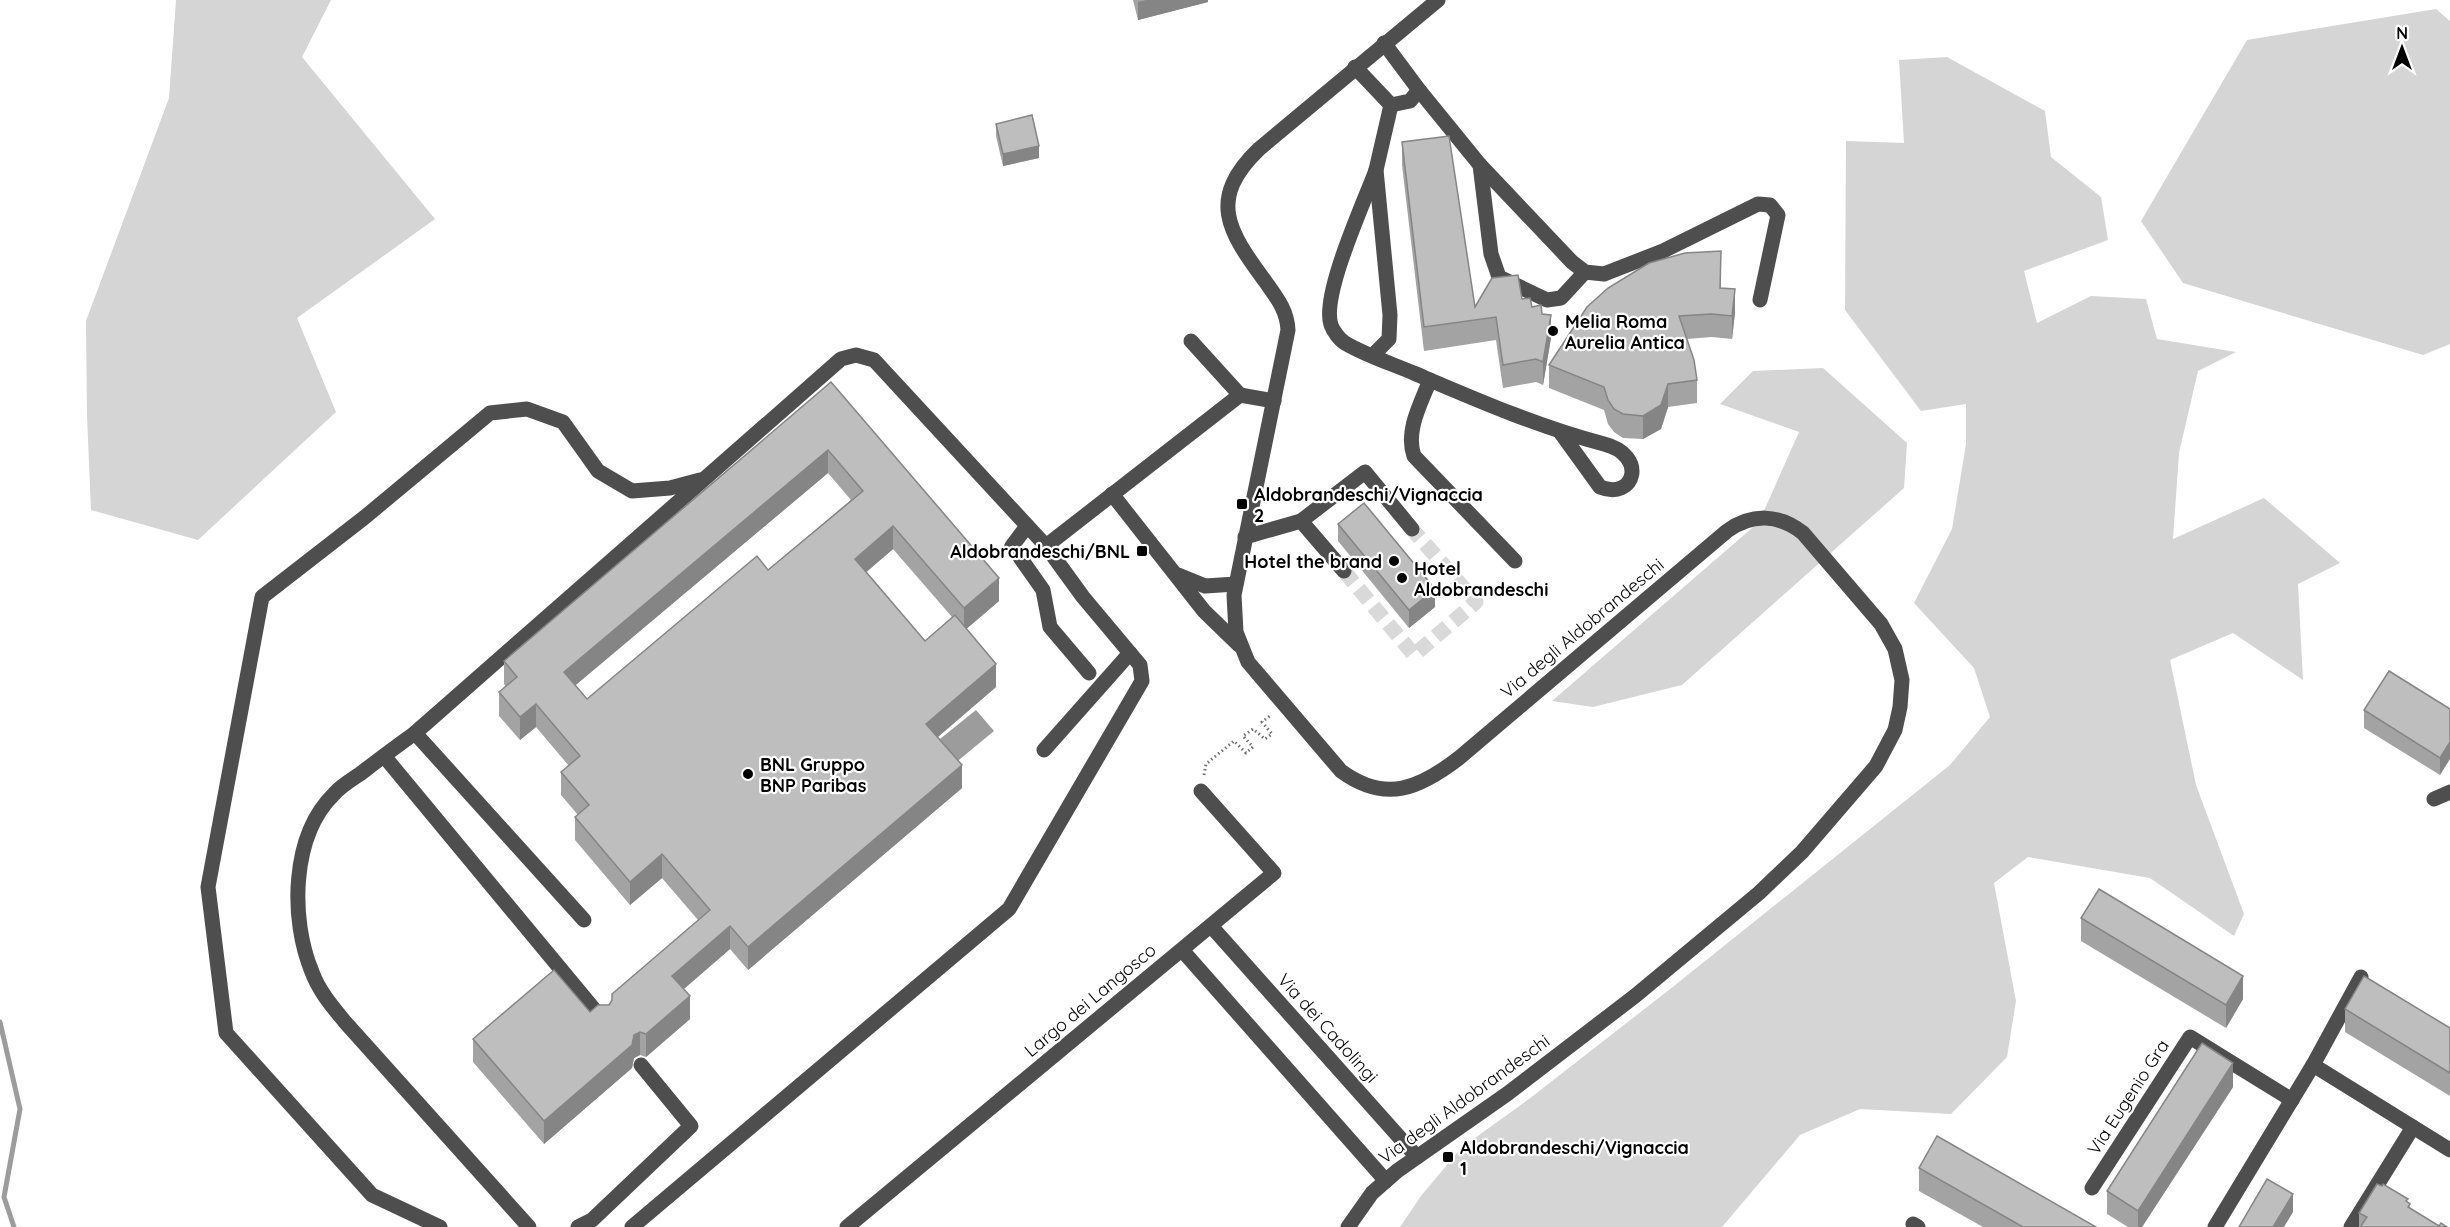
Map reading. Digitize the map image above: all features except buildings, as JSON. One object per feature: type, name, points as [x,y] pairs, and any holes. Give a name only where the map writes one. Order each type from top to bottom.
[{"type":"street","name":"Via degli Aldobrandeschi","points":[[1348,1227],[1364,1203],[1386,1181],[1507,1094],[1635,996],[1760,893],[1802,852],[1862,784],[1888,744],[1900,707],[1902,680],[1898,658],[1885,629],[1807,537],[1790,524],[1771,518],[1744,521],[1727,531],[1459,758],[1436,776],[1422,783],[1387,789],[1367,785],[1351,778],[1333,764],[1248,662],[1241,647],[1233,605],[1245,537],[1287,342],[1288,319],[1281,302],[1243,249],[1234,232],[1227,203],[1230,186],[1240,168],[1259,149],[1384,42],[1438,0]]},
{"type":"street","points":[[1384,42],[1419,90],[1480,165],[1572,262],[1585,272],[1604,274],[1663,251],[1758,204],[1766,203],[1774,207],[1778,215],[1760,300]]},
{"type":"street","points":[[1355,67],[1391,105]]},
{"type":"street","points":[[1391,105],[1410,101],[1419,90]]},
{"type":"street","points":[[1391,105],[1376,170],[1332,288],[1328,309],[1332,327],[1343,342],[1430,380],[1561,433],[1610,445],[1626,454],[1633,467],[1631,478],[1621,488],[1600,487],[1561,433]]},
{"type":"street","points":[[1480,165],[1491,254],[1499,277],[1547,300],[1561,298],[1585,272]]},
{"type":"street","points":[[1372,355],[1389,339],[1390,315],[1376,170]]},
{"type":"street","points":[[1191,341],[1240,395],[1274,401]]},
{"type":"street","points":[[529,1227],[324,996],[306,955],[299,907],[303,855],[309,831],[315,818],[334,794],[415,733],[841,359],[856,355],[874,360],[1046,546],[1083,597],[1140,665],[1142,681],[1009,909],[632,1227]]},
{"type":"street","points":[[1430,380],[1413,427],[1410,447],[1414,456],[1515,561]]},
{"type":"street","points":[[1046,546],[1240,395]]},
{"type":"street","points":[[440,1227],[372,1195],[226,1033],[208,887],[262,597],[365,517],[490,413],[527,409],[563,422],[598,471],[632,491],[670,488],[705,478]]},
{"type":"street","points":[[1245,537],[1301,521],[1365,472],[1412,529]]},
{"type":"street","points":[[1112,494],[1178,575],[1204,611],[1241,647]]},
{"type":"street","points":[[1301,521],[1344,571]]},
{"type":"street","points":[[1027,526],[1012,546],[1043,590],[1050,627],[1089,673]]},
{"type":"street","points":[[1178,575],[1205,586],[1236,584]]},
{"type":"street","points":[[1044,750],[1130,653]]},
{"type":"street","points":[[415,733],[584,920]]},
{"type":"street","points":[[384,756],[603,1020]]},
{"type":"street","name":"Largo dei Langosco","points":[[847,1227],[1274,873],[1201,791]]},
{"type":"street","points":[[2434,799],[2450,792]]},
{"type":"street","name":"Via dei Cadolingi","points":[[1210,926],[1417,1157]]},
{"type":"street","points":[[1182,950],[1386,1181]]},
{"type":"street","points":[[2215,1227],[2313,1065],[2361,977]]},
{"type":"street","name":"Via Eugenio Gra","points":[[2092,1188],[2190,1037],[2292,1100]]},
{"type":"street","points":[[578,1227],[592,1220],[691,1126],[641,1065]]},
{"type":"street","points":[[2313,1065],[2450,1150]]},
{"type":"street","points":[[2351,1227],[2413,1127]]},
{"type":"path","points":[[1206,764],[1234,741],[1246,753],[1253,747],[1243,736],[1253,729],[1265,739],[1272,734],[1262,722],[1283,703]]},
{"type":"shaded area","points":[[176,0],[331,0],[302,57],[435,219],[297,318],[336,412],[198,540],[91,510],[87,416],[86,321],[169,98]]},
{"type":"shaded area","points":[[2436,9],[2450,21],[2450,344],[2423,355],[2183,283],[2141,221],[2247,40]]},
{"type":"shaded area","points":[[1947,57],[2045,111],[2051,157],[2101,197],[2108,240],[2024,271],[2037,323],[2091,296],[2146,299],[2157,339],[2236,352],[2198,371],[2179,453],[2173,539],[2264,498],[2340,563],[2298,584],[2303,680],[2233,633],[2170,660],[2196,785],[2244,914],[2234,936],[2150,878],[2028,857],[1994,883],[2016,1001],[2007,1057],[1951,1114],[1860,1109],[1800,1135],[1722,1227],[1400,1227],[1421,1196],[1461,1148],[1529,1099],[1674,986],[1950,765],[1990,717],[1974,668],[1914,603],[1952,529],[1966,444],[1966,404],[1921,411],[1845,310],[1846,141],[1904,143],[1899,60]]},
{"type":"shaded area","points":[[1823,368],[1907,443],[1904,488],[1682,685],[1593,707],[1552,701],[1759,522],[1799,432],[1720,404],[1753,371]]},
{"type":"shaded area","points":[[976,710],[994,731],[948,769],[930,747]]},
{"type":"waterway","points":[[0,1022],[20,1109],[4,1197],[14,1227]]},
{"type":"tunnel","points":[[1344,571],[1414,655],[1476,602],[1412,529]]},
{"type":"place","name":"Melia Roma Aurelia Antica","points":[[1553,331]]},
{"type":"place","name":"Aldobrandeschi/Vignaccia 2","points":[[1242,504]]},
{"type":"place","name":"Aldobrandeschi/BNL","points":[[1142,551]]},
{"type":"place","name":"Hotel the brand","points":[[1394,561]]},
{"type":"place","name":"Hotel Aldobrandeschi","points":[[1402,578]]},
{"type":"place","name":"BNL Gruppo BNP Paribas","points":[[748,774]]},
{"type":"place","name":"Aldobrandeschi/Vignaccia 1","points":[[1448,1157]]}]
